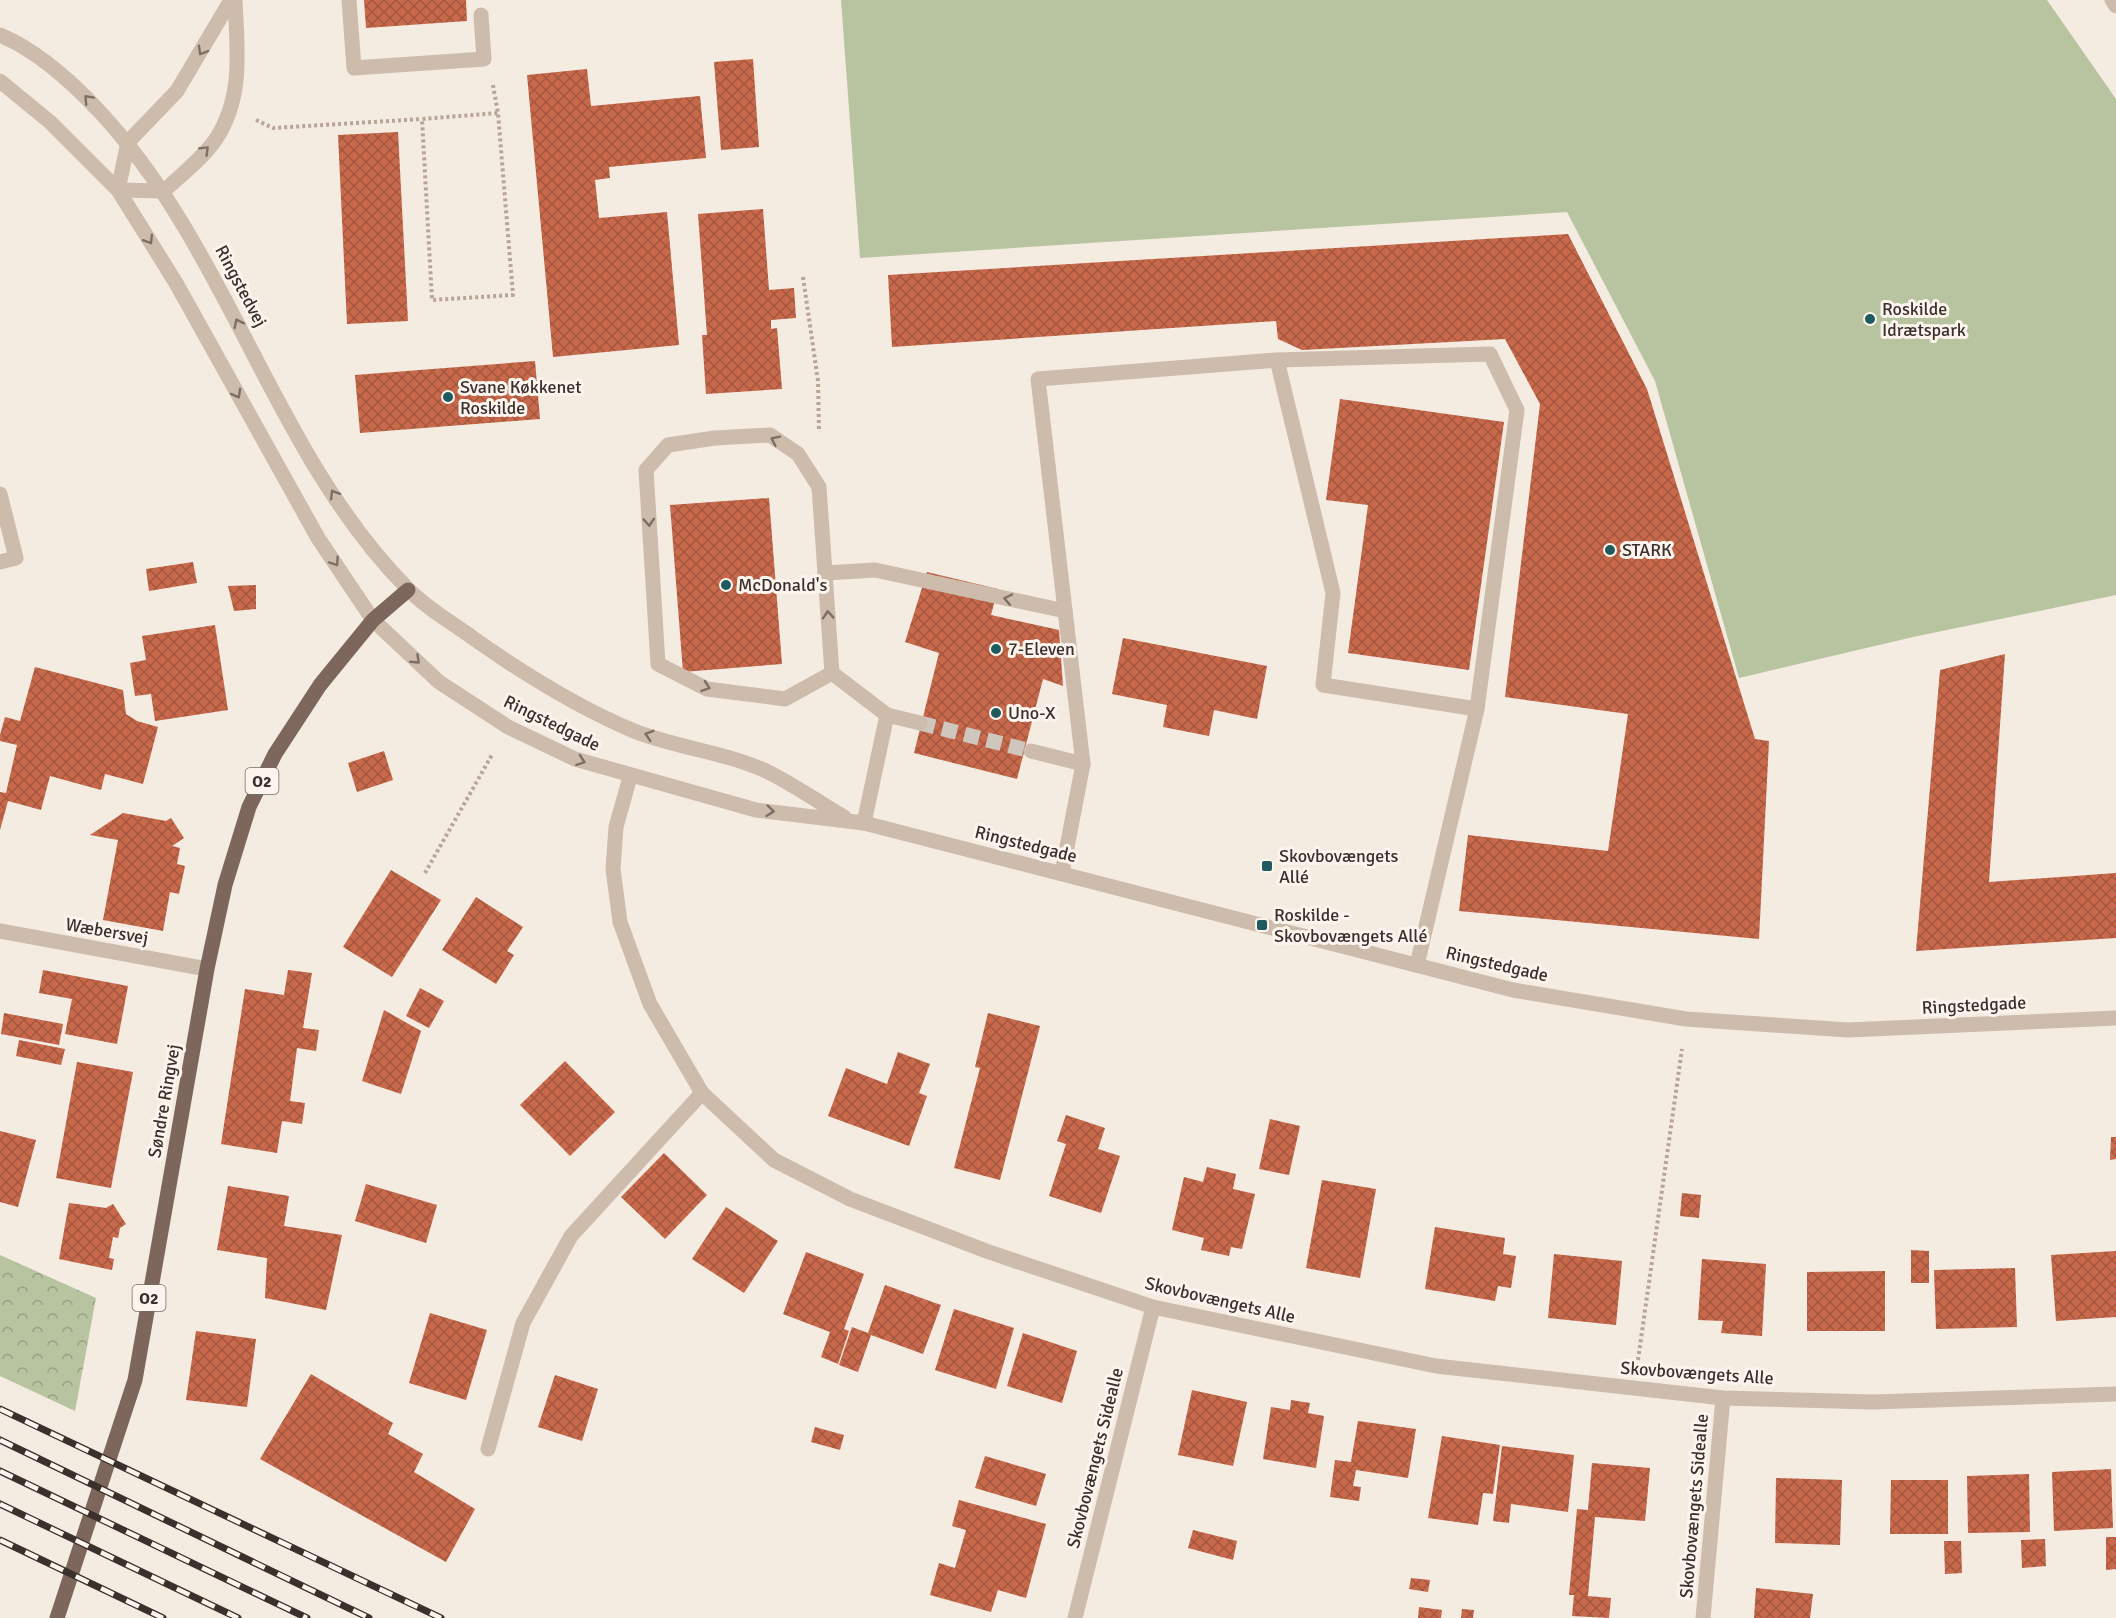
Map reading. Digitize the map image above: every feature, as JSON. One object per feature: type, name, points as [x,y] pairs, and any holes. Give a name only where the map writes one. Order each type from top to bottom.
[{"type":"main road","name":"O2","points":[[373,620],[408,590]]},
{"type":"main road","name":"Søndre Ringvej","points":[[57,1618],[135,1380],[207,969],[225,885],[254,797],[275,754],[302,710],[373,620]]},
{"type":"street","points":[[118,190],[164,191],[215,141],[231,110],[238,84],[233,0]]},
{"type":"street","points":[[118,190],[128,142],[177,91],[233,0]]},
{"type":"street","points":[[350,0],[354,68],[484,59],[481,15]]},
{"type":"street","points":[[2112,0],[2116,6]]},
{"type":"street","name":"Ringstedvej","points":[[0,35],[22,45],[78,88],[128,142],[164,191],[209,265],[284,412],[344,511],[374,552],[408,590]]},
{"type":"street","points":[[0,81],[50,122],[118,190],[176,283],[318,538],[373,620]]},
{"type":"street","points":[[1062,873],[1083,764],[1038,379],[1277,360],[1490,354],[1516,410],[1477,709],[1417,965]]},
{"type":"street","points":[[1277,360],[1333,594],[1323,685],[1477,709]]},
{"type":"street","points":[[832,673],[785,699],[707,689],[658,664],[646,470],[668,445],[715,438],[770,435],[798,454],[819,486],[832,673],[887,715],[920,723]]},
{"type":"street","points":[[0,494],[16,558],[0,561]]},
{"type":"street","points":[[825,573],[876,570],[1065,611]]},
{"type":"street","name":"Ringstedgade","points":[[408,590],[440,616],[563,697],[636,731],[765,771],[849,820]]},
{"type":"street","name":"Ringstedgade","points":[[373,620],[439,682],[508,726],[575,759],[630,777],[756,810],[864,823],[1513,990],[1686,1019],[1848,1030],[2116,1018]]},
{"type":"street","points":[[864,823],[887,715]]},
{"type":"street","points":[[1031,751],[1083,764]]},
{"type":"street","name":"Skovbovængets Alle","points":[[630,777],[615,837],[613,869],[620,922],[650,1004],[702,1093],[774,1160],[850,1199],[989,1252],[1153,1307],[1436,1366],[1634,1390],[1723,1398],[1873,1402],[2116,1394]]},
{"type":"street","name":"Wæbersvej","points":[[0,931],[207,969]]},
{"type":"street","points":[[488,1449],[523,1323],[571,1236],[702,1093]]},
{"type":"street","name":"Skovbovængets Sidealle","points":[[1075,1618],[1153,1307]]},
{"type":"street","name":"Skovbovængets Sidealle","points":[[1703,1618],[1723,1398]]},
{"type":"path","points":[[422,119],[432,300],[513,295],[496,95],[484,59]]},
{"type":"path","points":[[231,110],[273,128],[498,113]]},
{"type":"path","points":[[803,277],[818,381],[819,486]]},
{"type":"path","points":[[425,873],[508,726]]},
{"type":"path","points":[[1634,1390],[1686,1019]]},
{"type":"green space","name":"Roskilde Idrætspark","points":[[841,0],[2047,0],[2116,99],[2116,595],[1913,637],[1739,678],[1655,381],[1567,212],[860,258]]},
{"type":"green space","points":[[0,1255],[96,1298],[75,1411],[0,1376]]},
{"type":"building","points":[[364,0],[466,0],[467,21],[366,28]]},
{"type":"building","points":[[753,59],[759,147],[721,150],[714,62]]},
{"type":"building","points":[[587,69],[591,106],[700,96],[706,158],[609,167],[610,178],[595,180],[599,218],[667,212],[679,345],[553,357],[527,75]]},
{"type":"building","points":[[398,132],[408,321],[347,324],[338,135]]},
{"type":"building","points":[[763,209],[769,290],[794,288],[796,318],[771,320],[771,329],[777,328],[782,389],[706,394],[702,335],[707,335],[698,214]]},
{"type":"building","name":"STARK","points":[[1568,234],[1647,389],[1755,739],[1769,741],[1759,939],[1459,911],[1468,835],[1608,851],[1628,714],[1505,697],[1540,404],[1505,339],[1302,350],[1278,339],[1276,321],[892,347],[888,275]]},
{"type":"building","name":"Svane Køkkenet Roskilde","points":[[535,361],[540,419],[360,433],[355,375]]},
{"type":"building","points":[[1340,399],[1504,422],[1469,670],[1348,653],[1368,505],[1326,500]]},
{"type":"building","name":"McDonald's","points":[[769,498],[782,664],[683,672],[670,505]]},
{"type":"building","points":[[193,562],[197,583],[149,591],[146,569]]},
{"type":"building","points":[[927,572],[998,589],[991,615],[1059,630],[1063,686],[1043,679],[1017,779],[914,753],[939,653],[905,642]]},
{"type":"building","points":[[256,585],[256,609],[234,611],[228,586]]},
{"type":"building","points":[[215,625],[228,710],[155,721],[151,694],[135,696],[130,663],[146,660],[142,636]]},
{"type":"building","points":[[1123,638],[1267,666],[1257,719],[1214,710],[1209,736],[1163,727],[1167,705],[1112,694]]},
{"type":"building","points":[[2005,654],[1989,882],[2116,873],[2116,938],[1916,951],[1940,670]]},
{"type":"building","points":[[35,667],[123,690],[126,714],[137,721],[158,727],[143,784],[105,774],[101,790],[50,776],[41,810],[8,801],[0,830],[0,792],[6,793],[17,745],[0,741],[0,735],[5,717],[20,721]]},
{"type":"building","points":[[384,751],[393,780],[357,792],[348,763]]},
{"type":"building","points":[[123,813],[166,821],[171,818],[184,838],[172,846],[180,848],[177,864],[185,866],[179,894],[170,892],[163,931],[103,920],[118,840],[90,835]]},
{"type":"building","points":[[391,870],[441,900],[392,977],[343,947]]},
{"type":"building","points":[[476,897],[523,927],[507,951],[514,955],[496,984],[442,950]]},
{"type":"building","points":[[43,970],[128,986],[117,1044],[65,1034],[72,999],[39,993]]},
{"type":"building","points":[[288,970],[312,973],[303,1028],[319,1030],[316,1051],[297,1048],[290,1101],[305,1103],[302,1124],[282,1121],[277,1153],[221,1144],[245,989],[284,995]]},
{"type":"building","points":[[420,988],[444,1001],[429,1028],[406,1016]]},
{"type":"building","points":[[384,1010],[421,1031],[401,1094],[362,1081]]},
{"type":"building","points":[[4,1013],[63,1024],[59,1045],[1,1034]]},
{"type":"building","points":[[988,1013],[1040,1026],[1000,1180],[954,1168],[980,1068],[975,1067]]},
{"type":"building","points":[[19,1040],[65,1049],[61,1065],[16,1056]]},
{"type":"building","points":[[898,1052],[930,1064],[919,1093],[927,1096],[909,1146],[828,1116],[846,1068],[887,1084]]},
{"type":"building","points":[[565,1061],[615,1112],[570,1156],[520,1105]]},
{"type":"building","points":[[77,1062],[133,1072],[111,1188],[56,1178]]},
{"type":"building","points":[[1066,1115],[1105,1128],[1098,1149],[1120,1156],[1101,1213],[1049,1196],[1066,1144],[1057,1141]]},
{"type":"building","points":[[1270,1119],[1300,1126],[1289,1175],[1259,1169]]},
{"type":"building","points":[[0,1131],[36,1140],[18,1207],[0,1202]]},
{"type":"building","points":[[2111,1137],[2116,1137],[2116,1159],[2110,1160]]},
{"type":"building","points":[[664,1153],[707,1195],[665,1239],[621,1197]]},
{"type":"building","points":[[1207,1167],[1236,1174],[1233,1189],[1255,1194],[1242,1249],[1231,1247],[1229,1256],[1201,1250],[1204,1238],[1172,1230],[1184,1177],[1203,1182]]},
{"type":"building","points":[[1322,1180],[1376,1189],[1360,1278],[1306,1268]]},
{"type":"building","points":[[366,1184],[437,1205],[426,1243],[355,1221]]},
{"type":"building","points":[[228,1186],[289,1196],[284,1226],[342,1235],[326,1310],[265,1298],[267,1258],[217,1250]]},
{"type":"building","points":[[1682,1193],[1701,1195],[1699,1218],[1680,1216]]},
{"type":"building","points":[[69,1203],[106,1208],[113,1204],[126,1224],[120,1228],[118,1238],[113,1237],[109,1258],[114,1259],[112,1270],[59,1259]]},
{"type":"building","points":[[726,1207],[778,1241],[744,1293],[692,1259]]},
{"type":"building","points":[[1435,1227],[1505,1238],[1503,1254],[1516,1256],[1511,1288],[1498,1286],[1495,1301],[1425,1289]]},
{"type":"building","points":[[1911,1250],[1929,1251],[1929,1283],[1911,1283]]},
{"type":"building","points":[[2116,1251],[2116,1317],[2056,1321],[2051,1255]]},
{"type":"building","points":[[806,1252],[864,1274],[844,1329],[849,1331],[838,1364],[821,1357],[830,1332],[783,1314]]},
{"type":"building","points":[[1554,1254],[1622,1261],[1616,1325],[1548,1318]]},
{"type":"building","points":[[1702,1259],[1766,1264],[1762,1336],[1721,1333],[1723,1321],[1698,1320]]},
{"type":"building","points":[[2015,1268],[2017,1327],[1936,1329],[1934,1270]]},
{"type":"building","points":[[1885,1271],[1885,1331],[1807,1331],[1807,1272]]},
{"type":"building","points":[[885,1285],[941,1305],[923,1354],[871,1335],[858,1372],[839,1365],[852,1327],[868,1333]]},
{"type":"building","points":[[954,1309],[1014,1328],[996,1389],[935,1370]]},
{"type":"building","points":[[430,1313],[487,1330],[466,1400],[409,1383]]},
{"type":"building","points":[[196,1331],[256,1339],[247,1407],[186,1400]]},
{"type":"building","points":[[1023,1333],[1077,1351],[1062,1403],[1007,1386]]},
{"type":"building","points":[[311,1374],[393,1423],[388,1434],[423,1454],[414,1472],[475,1509],[446,1562],[260,1459]]},
{"type":"building","points":[[555,1375],[598,1389],[582,1441],[538,1427]]},
{"type":"building","points":[[1192,1390],[1247,1402],[1233,1466],[1178,1455]]},
{"type":"building","points":[[1291,1400],[1310,1403],[1308,1413],[1324,1416],[1316,1468],[1263,1459],[1271,1407],[1290,1410]]},
{"type":"building","points":[[1358,1421],[1416,1429],[1408,1478],[1356,1470],[1353,1486],[1361,1487],[1359,1501],[1330,1497],[1335,1460],[1351,1462]]},
{"type":"building","points":[[815,1427],[844,1435],[840,1450],[811,1442]]},
{"type":"building","points":[[1442,1436],[1500,1445],[1493,1494],[1483,1493],[1478,1525],[1428,1518]]},
{"type":"building","points":[[1502,1446],[1574,1455],[1568,1512],[1511,1504],[1509,1523],[1493,1521]]},
{"type":"building","points":[[985,1456],[1046,1474],[1036,1506],[975,1488]]},
{"type":"building","points":[[1592,1463],[1650,1468],[1645,1521],[1595,1517],[1588,1596],[1611,1598],[1609,1618],[1572,1616],[1574,1595],[1569,1595],[1577,1509],[1588,1510]]},
{"type":"building","points":[[2111,1469],[2113,1528],[2054,1531],[2052,1472]]},
{"type":"building","points":[[2029,1474],[2030,1532],[1968,1533],[1967,1476]]},
{"type":"building","points":[[1776,1478],[1842,1480],[1840,1545],[1775,1543]]},
{"type":"building","points":[[1891,1480],[1948,1480],[1948,1534],[1890,1534]]},
{"type":"building","points":[[959,1500],[1046,1524],[1026,1598],[998,1590],[991,1612],[930,1595],[939,1563],[955,1568],[966,1530],[952,1526]]},
{"type":"building","points":[[1193,1530],[1237,1541],[1233,1560],[1188,1548]]},
{"type":"building","points":[[2106,1537],[2116,1537],[2116,1569],[2106,1570]]},
{"type":"building","points":[[2045,1539],[2046,1566],[2022,1568],[2021,1540]]},
{"type":"building","points":[[1944,1541],[1961,1541],[1962,1573],[1945,1574]]},
{"type":"building","points":[[1411,1578],[1430,1580],[1428,1592],[1409,1589]]},
{"type":"building","points":[[1756,1588],[1813,1594],[1810,1618],[1754,1618]]},
{"type":"building","points":[[1419,1607],[1442,1610],[1441,1618],[1418,1618]]},
{"type":"building","points":[[1462,1609],[1474,1610],[1473,1618],[1461,1618]]},
{"type":"tunnel","points":[[920,723],[1031,751]]},
{"type":"railway","points":[[0,1409],[441,1618]]},
{"type":"railway","points":[[0,1440],[369,1618]]},
{"type":"railway","points":[[0,1471],[307,1618]]},
{"type":"railway","points":[[0,1504],[238,1618]]},
{"type":"railway","points":[[0,1540],[163,1618]]},
{"type":"place","name":"Roskilde Idrætspark","points":[[1870,319]]},
{"type":"place","name":"Svane Køkkenet Roskilde","points":[[448,397]]},
{"type":"place","name":"STARK","points":[[1610,550]]},
{"type":"place","name":"McDonald's","points":[[726,585]]},
{"type":"place","name":"7-Eleven","points":[[996,649]]},
{"type":"place","name":"Uno-X","points":[[996,713]]},
{"type":"place","name":"Skovbovængets Allé","points":[[1267,866]]},
{"type":"place","name":"Roskilde - Skovbovængets Allé","points":[[1262,925]]}]
